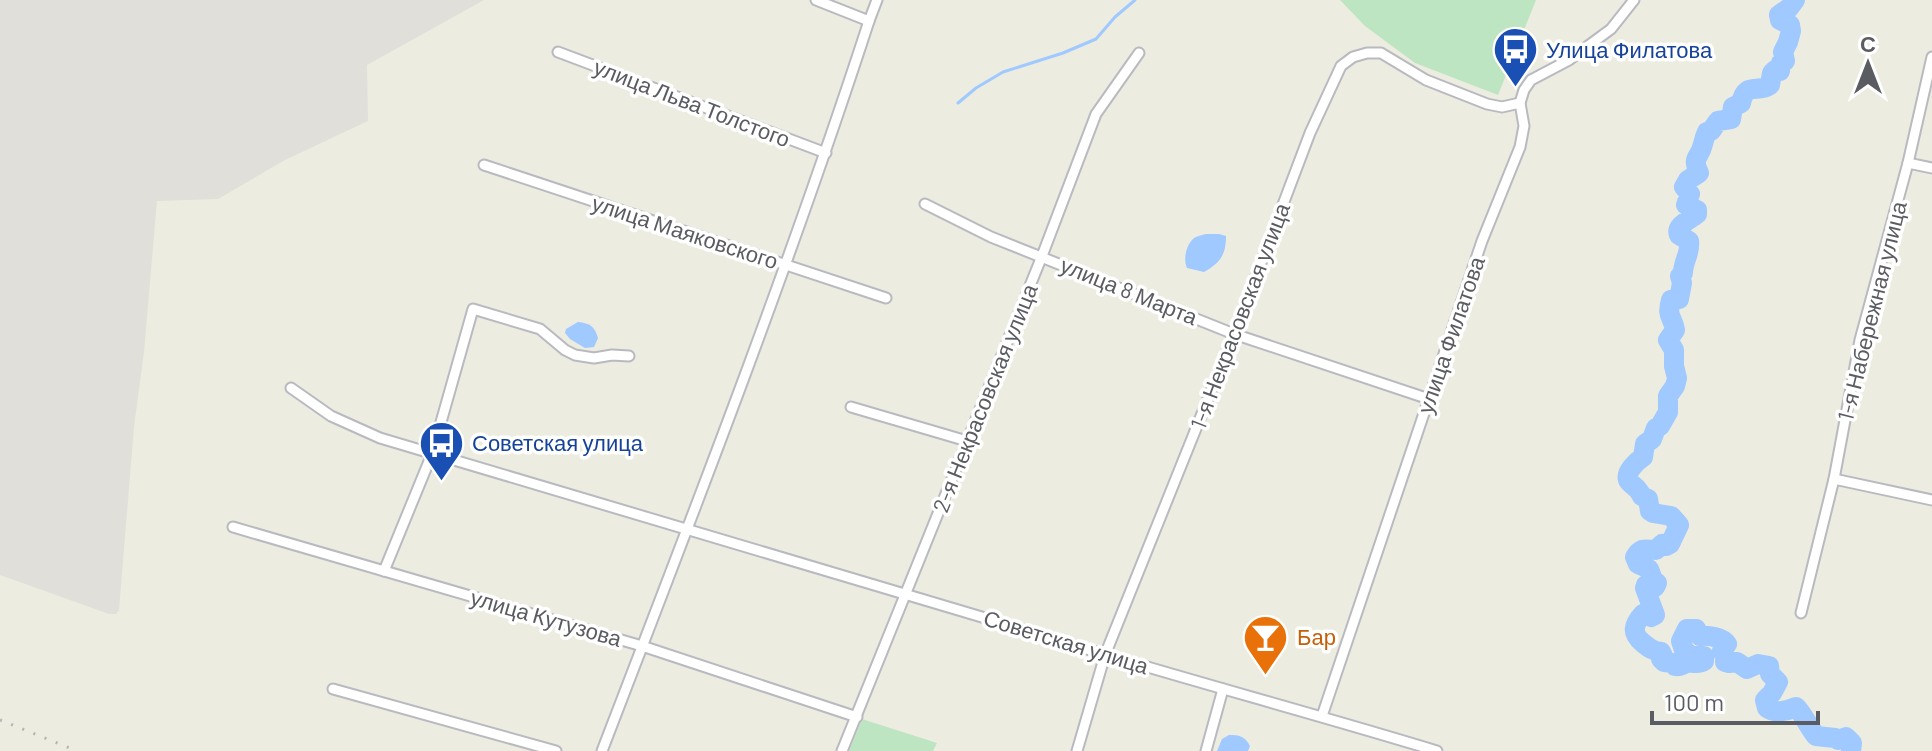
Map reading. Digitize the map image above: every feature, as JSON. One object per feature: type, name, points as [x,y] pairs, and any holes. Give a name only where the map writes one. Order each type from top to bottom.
[{"type":"street","points":[[816,0],[869,21]]},
{"type":"street","points":[[602,751],[786,265],[877,0]]},
{"type":"street","points":[[1520,103],[1531,80],[1550,72],[1590,46],[1611,29],[1634,0]]},
{"type":"street","name":"улица Льва Толстого","points":[[558,52],[826,153]]},
{"type":"street","name":"2-я Некрасовская улица","points":[[842,751],[1042,256],[1096,114],[1139,53]]},
{"type":"street","name":"1-я Некрасовская улица","points":[[1077,751],[1105,655],[1234,334],[1310,133],[1341,66],[1353,57],[1381,53],[1426,80],[1487,104],[1502,107],[1520,103]]},
{"type":"street","name":"1-я Набережная улица","points":[[1801,613],[1834,479],[1860,340],[1908,163],[1932,57]]},
{"type":"street","name":"улица Филатова","points":[[1322,716],[1482,241],[1520,147],[1524,126],[1520,103]]},
{"type":"street","points":[[1908,163],[1932,168]]},
{"type":"street","name":"улица Маяковского","points":[[484,165],[886,298]]},
{"type":"street","name":"улица 8 Марта","points":[[925,204],[991,237],[1234,334],[1429,399]]},
{"type":"street","points":[[384,571],[432,454],[473,309],[540,329],[575,355],[594,358],[629,356]]},
{"type":"street","name":"Советская улица","points":[[291,388],[331,416],[380,438],[1437,751]]},
{"type":"street","points":[[851,407],[967,441]]},
{"type":"street","points":[[1834,479],[1932,500]]},
{"type":"street","name":"улица Кутузова","points":[[233,527],[642,646],[857,717]]},
{"type":"street","points":[[333,689],[556,751]]},
{"type":"street","points":[[1206,751],[1223,689]]},
{"type":"shaded area","points":[[0,0],[484,0],[367,65],[368,121],[285,160],[218,199],[157,201],[119,610],[116,614],[0,575]]},
{"type":"green space","points":[[1340,0],[1536,0],[1498,95],[1415,63],[1365,26]]},
{"type":"green space","points":[[862,719],[937,743],[933,751],[849,751]]},
{"type":"water","points":[[1206,234],[1226,236],[1221,258],[1204,272],[1187,268],[1185,256],[1189,244],[1194,238]]},
{"type":"water","points":[[578,322],[591,326],[595,331],[598,338],[594,347],[585,348],[565,333],[566,329]]},
{"type":"water","points":[[1229,735],[1244,738],[1250,746],[1248,751],[1217,751],[1222,739]]},
{"type":"waterway","points":[[958,103],[1003,72],[1096,39],[1135,0]]},
{"type":"waterway","points":[[1795,0],[1779,15],[1780,20],[1790,25],[1791,31],[1780,71],[1772,73],[1770,85],[1746,92],[1741,103],[1733,107],[1731,119],[1718,121],[1707,132],[1696,160],[1699,173],[1684,187],[1690,194],[1686,205],[1697,210],[1697,214],[1678,231],[1689,241],[1689,245],[1680,276],[1679,299],[1671,300],[1669,310],[1675,330],[1668,340],[1674,350],[1677,378],[1668,396],[1668,412],[1652,439],[1645,444],[1643,457],[1628,474],[1629,481],[1648,499],[1650,511],[1671,516],[1679,525],[1670,544],[1662,544],[1656,550],[1642,550],[1635,557],[1638,564],[1649,569],[1657,583],[1655,587],[1646,585],[1645,588],[1655,615],[1643,614],[1635,629],[1643,643],[1661,652],[1661,659],[1675,666],[1704,661],[1704,656],[1691,656],[1684,650],[1681,641],[1687,629],[1696,629],[1700,636],[1715,637],[1725,642],[1727,644],[1722,651],[1725,662],[1737,662],[1747,669],[1758,664],[1769,666],[1770,674],[1778,682],[1765,700],[1767,708],[1781,711],[1796,707],[1816,736],[1838,740],[1846,737],[1852,743],[1851,751]]},
{"type":"railway","points":[[0,720],[77,751]]},
{"type":"place","name":"Улица Филатова","points":[[1515,89]]},
{"type":"place","name":"Советская улица","points":[[441,482]]},
{"type":"place","name":"Бар","points":[[1266,676]]}]
